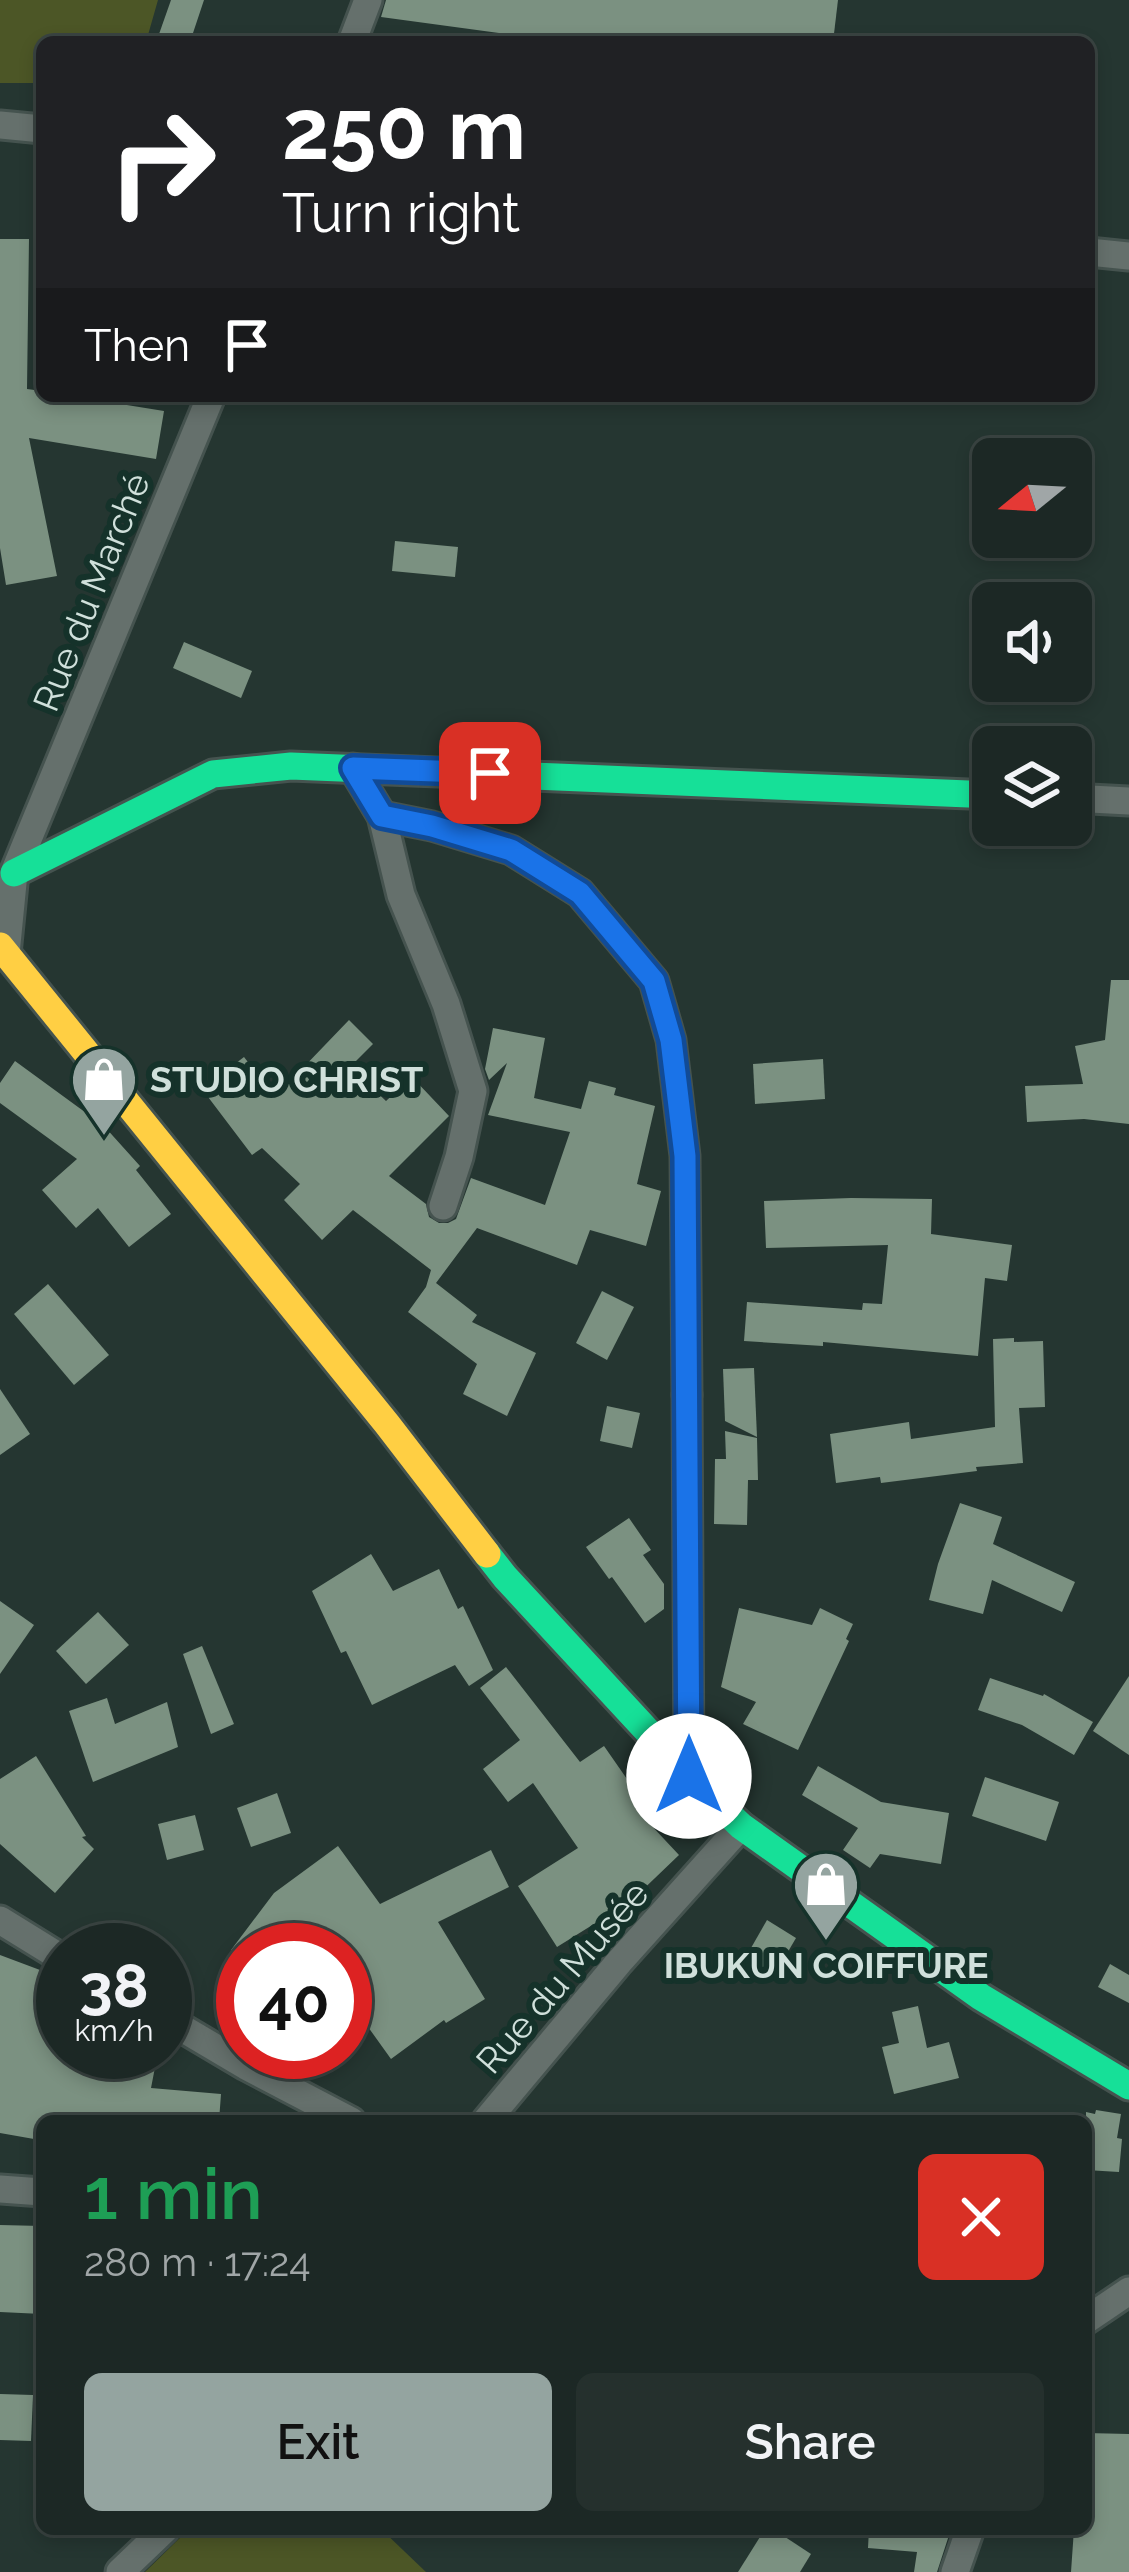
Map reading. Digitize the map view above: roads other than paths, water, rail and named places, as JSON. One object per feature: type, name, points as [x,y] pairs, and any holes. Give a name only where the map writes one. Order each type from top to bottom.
[{"type":"street","points":[[354,36],[368,0]]},
{"type":"street","points":[[0,125],[36,128]]},
{"type":"street","points":[[1095,253],[1129,256]]},
{"type":"street","name":"Rue du Marché","points":[[2,960],[14,873],[209,402]]},
{"type":"street","points":[[14,873],[213,774],[291,766],[972,794]]},
{"type":"street","points":[[353,768],[382,816],[400,895],[446,1004],[473,1091],[460,1156],[443,1206]]},
{"type":"street","points":[[1092,799],[1129,801]]},
{"type":"street","points":[[382,816],[511,850],[580,893],[654,981],[671,1040],[685,1156],[689,1776]]},
{"type":"street","points":[[2,960],[387,1424],[505,1577],[689,1776],[741,1826],[981,1997],[1129,2086]]},
{"type":"street","name":"Rue du Musée","points":[[491,2115],[741,1826]]},
{"type":"street","points":[[0,1920],[36,1942]]},
{"type":"street","points":[[192,2034],[340,2115]]},
{"type":"street","points":[[0,2189],[36,2192]]},
{"type":"street","points":[[1092,2316],[1129,2290]]},
{"type":"street","points":[[120,2572],[159,2535]]},
{"type":"street","points":[[955,2572],[968,2535]]},
{"type":"place","name":"STUDIO CHRIST","points":[[104,1138]]},
{"type":"place","name":"IBUKUN COIFFURE","points":[[826,1943]]}]
